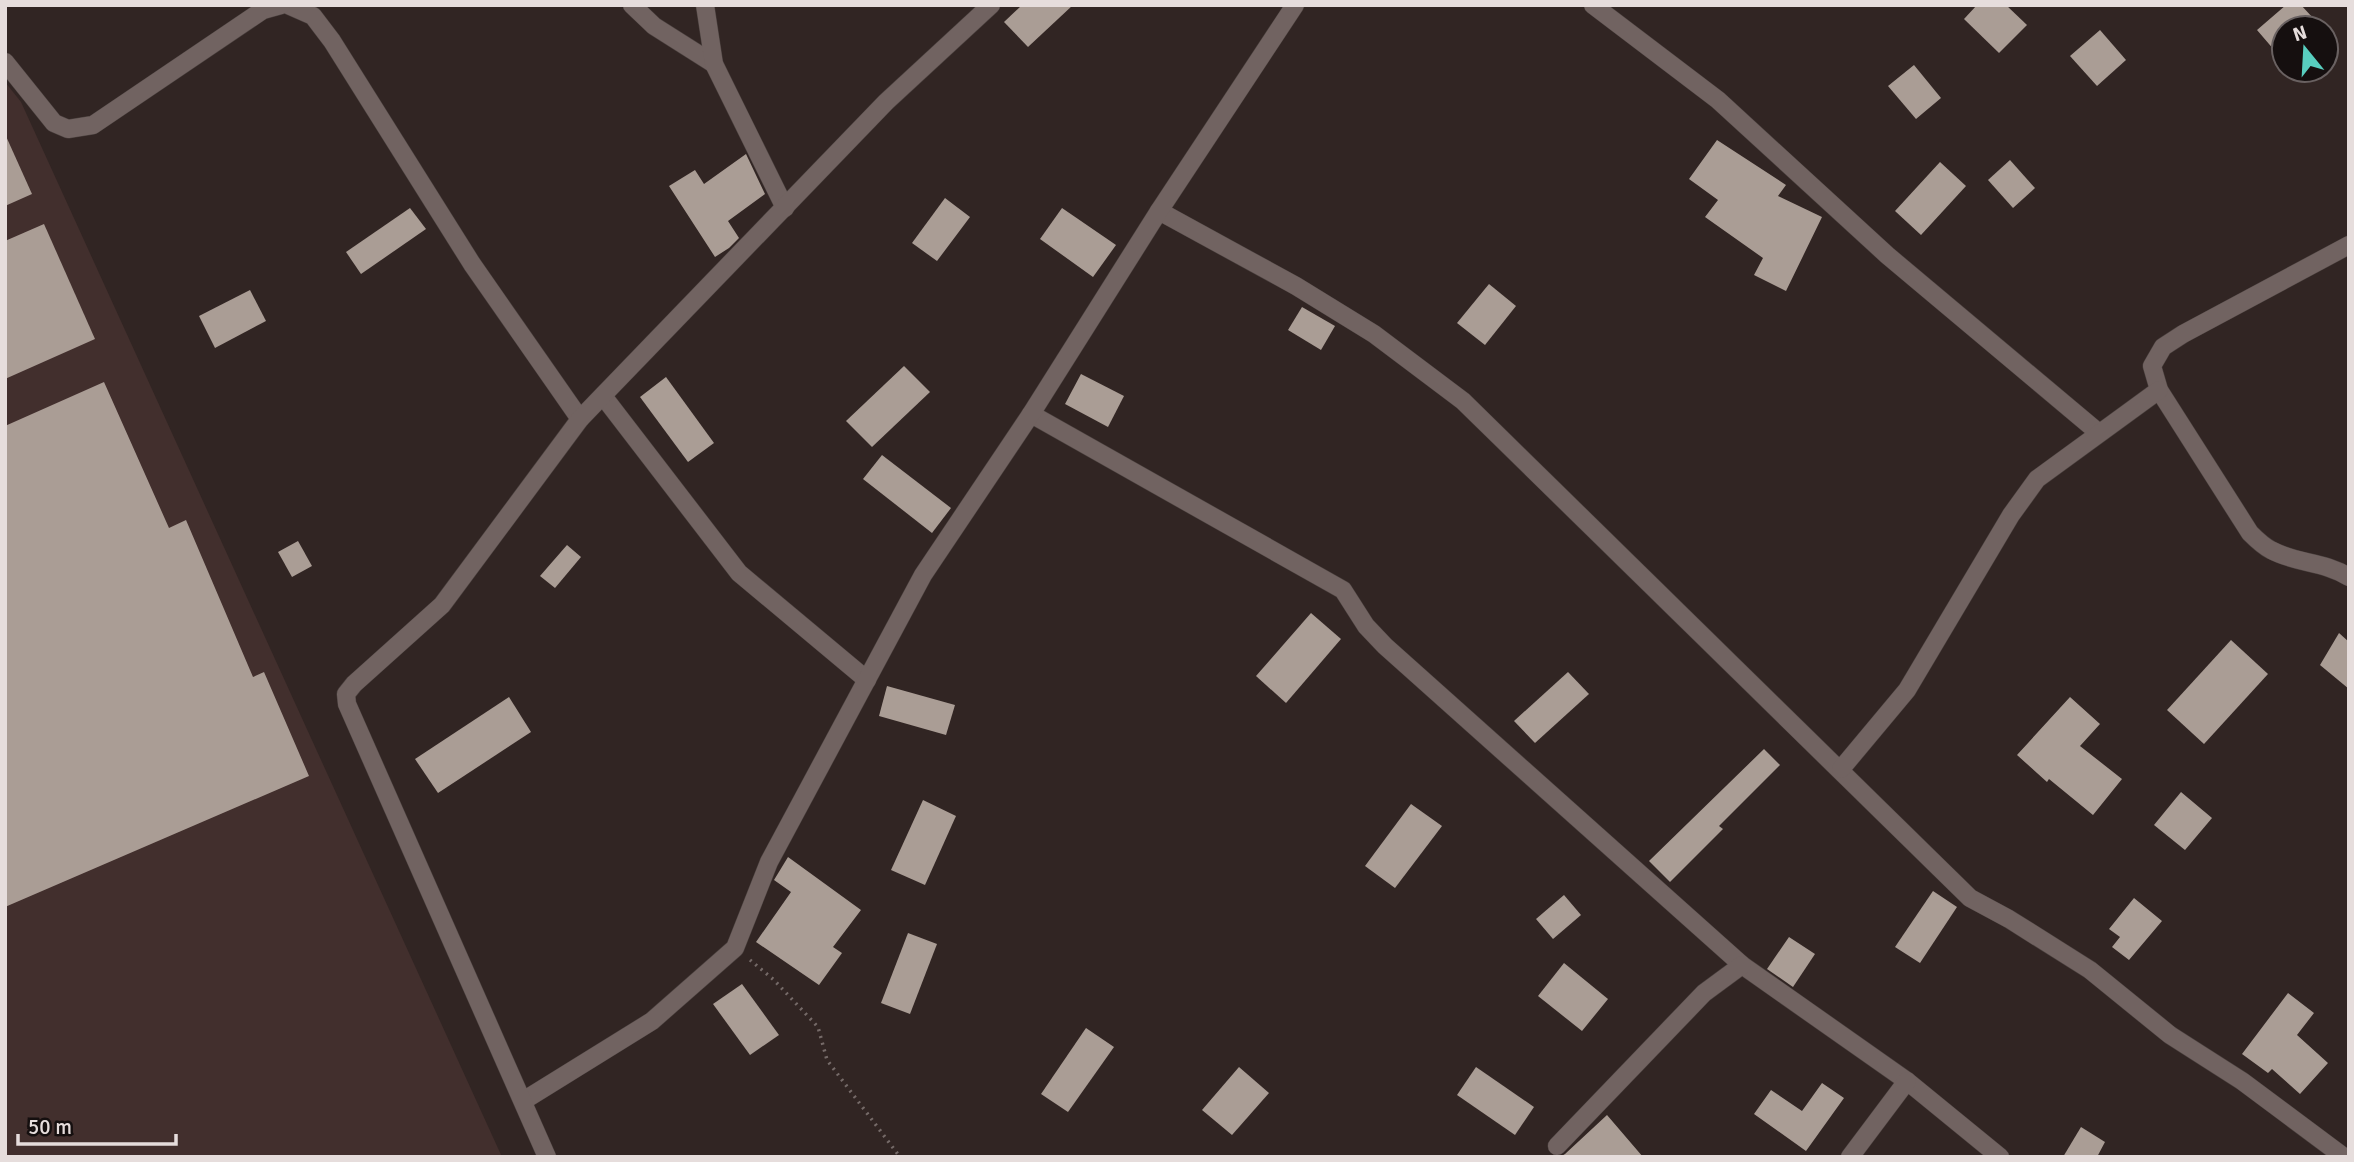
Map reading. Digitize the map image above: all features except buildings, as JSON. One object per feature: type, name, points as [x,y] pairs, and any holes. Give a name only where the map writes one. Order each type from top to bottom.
[{"type":"street","points":[[5,62],[54,123],[68,129],[93,125],[263,10],[281,5]]},
{"type":"street","points":[[288,5],[313,16],[332,41],[471,264],[580,419]]},
{"type":"street","points":[[632,5],[654,26],[714,64]]},
{"type":"street","points":[[705,5],[714,64],[785,208]]},
{"type":"street","points":[[547,1157],[347,704],[346,694],[442,604],[580,419],[886,102],[991,5]]},
{"type":"street","points":[[523,1101],[652,1021],[735,948],[769,862],[923,576],[1295,5]]},
{"type":"street","points":[[1593,5],[1718,100],[1887,255],[2099,433]]},
{"type":"street","points":[[1159,211],[1296,286],[1374,334],[1463,401],[1970,898],[2090,970],[2169,1035],[2242,1081],[2344,1157]]},
{"type":"street","points":[[2349,245],[2163,346],[2152,366],[2159,390],[2250,533],[2269,550],[2290,558],[2324,564],[2349,577]]},
{"type":"street","points":[[1841,769],[1907,690],[2011,515],[2037,479],[2159,390]]},
{"type":"street","points":[[603,396],[739,573],[867,680]]},
{"type":"street","points":[[1031,414],[1343,590],[1366,626],[1385,646],[1742,965],[1907,1081],[2000,1157]]},
{"type":"street","points":[[1557,1146],[1704,993],[1742,965]]},
{"type":"street","points":[[1850,1157],[1907,1081]]},
{"type":"path","points":[[735,948],[774,980],[818,1027],[827,1060],[900,1157]]},
{"type":"shaded area","points":[[5,82],[21,102],[502,1157],[5,1157]]}]
